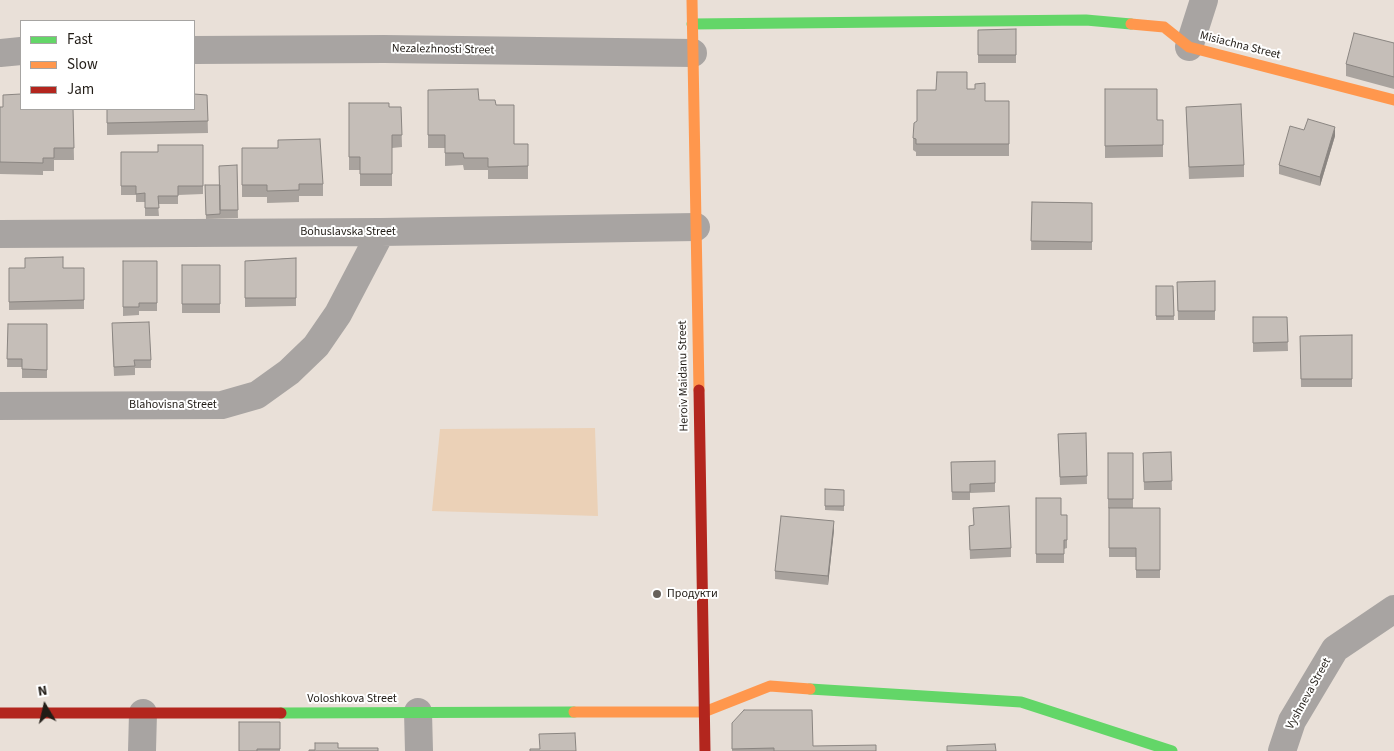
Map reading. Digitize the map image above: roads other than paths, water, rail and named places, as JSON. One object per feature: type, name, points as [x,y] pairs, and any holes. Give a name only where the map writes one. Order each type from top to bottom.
[{"type":"street","name":"Heroiv Maidanu Street","points":[[692,0],[705,751]]},
{"type":"street","points":[[1189,47],[1204,0]]},
{"type":"street","name":"Misiachna Street","points":[[692,24],[1086,20],[1164,27],[1189,47],[1394,100]]},
{"type":"street","name":"Nezalezhnosti Street","points":[[195,50],[384,49],[692,53]]},
{"type":"street","points":[[0,53],[20,51]]},
{"type":"street","name":"Bohuslavska Street","points":[[0,234],[381,232],[696,227]]},
{"type":"street","name":"Blahovisna Street","points":[[0,406],[222,405],[257,395],[289,372],[316,346],[338,314],[381,232]]},
{"type":"street","name":"Vyshneva Street","points":[[1282,751],[1292,721],[1335,649],[1394,609]]},
{"type":"street","points":[[704,712],[770,686],[1021,702],[1172,751]]},
{"type":"street","points":[[418,712],[419,751]]},
{"type":"street","name":"Voloshkova Street","points":[[0,713],[704,712]]},
{"type":"street","points":[[142,713],[142,751]]},
{"type":"place","name":"Продукти","points":[[657,594]]}]
